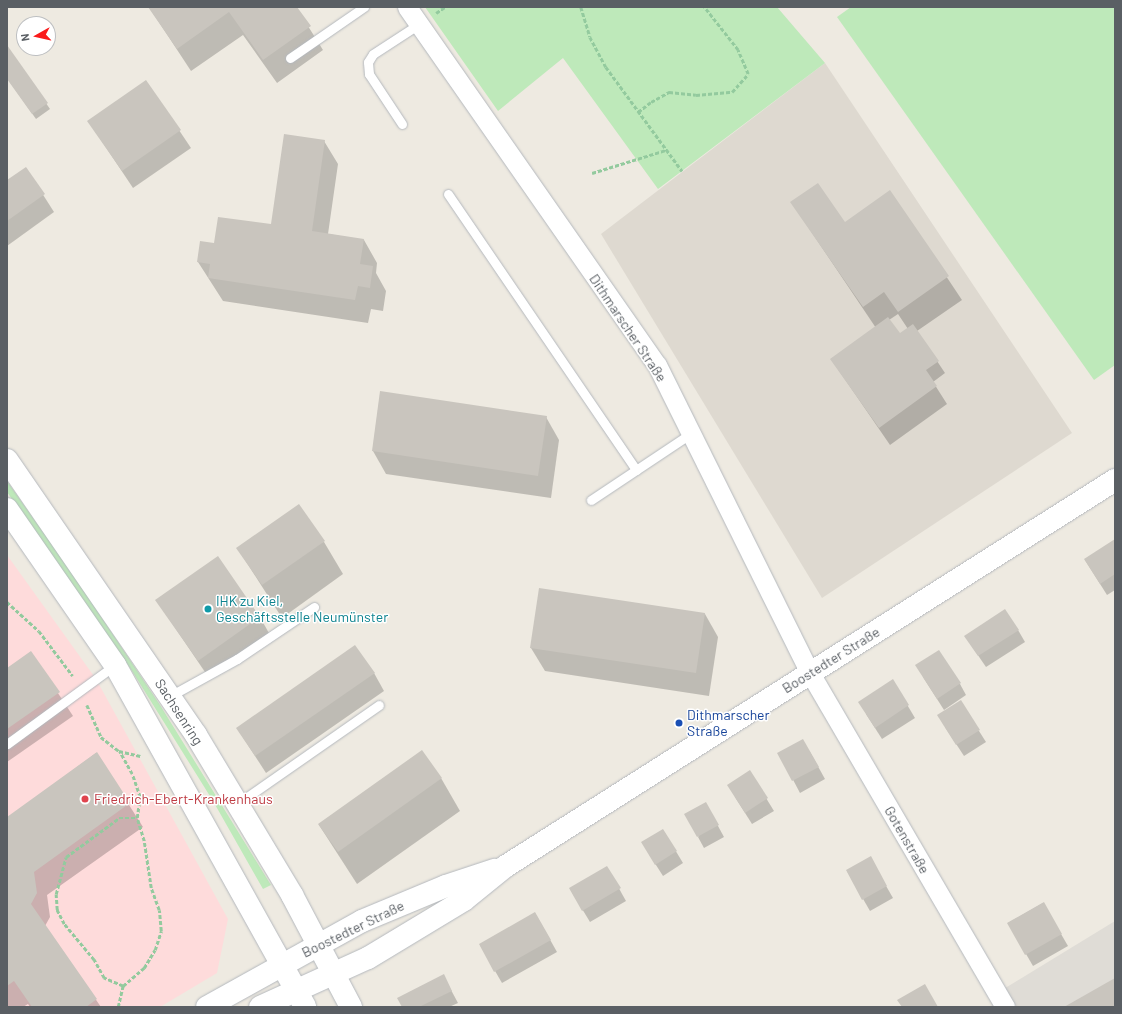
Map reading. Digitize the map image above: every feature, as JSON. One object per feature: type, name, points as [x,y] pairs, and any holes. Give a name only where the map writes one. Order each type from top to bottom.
[{"type":"street","name":"Dithmarscher Straße","points":[[407,7],[657,365],[810,673]]},
{"type":"street","name":"Sachsenring","points":[[7,460],[170,696],[292,895],[317,946],[352,1007]]},
{"type":"street","name":"Boostedter Straße","points":[[260,1007],[300,999],[334,974],[368,958],[464,900],[506,866],[1115,480]]},
{"type":"street","points":[[7,509],[115,666],[300,999]]},
{"type":"street","name":"Gotenstraße","points":[[810,673],[1005,1007]]},
{"type":"street","name":"Boostedter Straße","points":[[207,1007],[362,921],[446,886],[506,866]]},
{"type":"lane","points":[[290,58],[364,7]]},
{"type":"lane","points":[[402,124],[369,74],[368,62],[373,54],[420,24]]},
{"type":"lane","points":[[448,194],[636,470]]},
{"type":"lane","points":[[591,500],[690,434]]},
{"type":"lane","points":[[170,696],[237,659],[314,607]]},
{"type":"lane","points":[[7,744],[115,666]]},
{"type":"lane","points":[[237,804],[379,705]]},
{"type":"path","points":[[581,7],[590,37],[606,67],[682,171]]},
{"type":"path","points":[[638,112],[651,102],[669,92],[696,95],[732,92],[748,74],[738,50],[704,7]]},
{"type":"path","points":[[592,173],[666,150]]},
{"type":"path","points":[[7,602],[39,631],[82,690],[92,720],[101,737],[119,752],[132,774],[140,797],[137,818],[144,841],[152,888],[159,910],[161,931],[155,950],[144,968],[123,986],[118,1007]]},
{"type":"path","points":[[119,752],[146,758]]},
{"type":"path","points":[[123,986],[104,978],[94,960],[64,924],[57,910],[56,894],[66,857],[119,818],[137,818]]},
{"type":"shaded area","points":[[825,63],[1072,433],[822,598],[601,234]]},
{"type":"shaded area","name":"Friedrich-Ebert-Krankenhaus","points":[[7,555],[96,679],[228,919],[217,973],[160,1007],[7,1007]]},
{"type":"shaded area","points":[[1115,921],[1115,1007],[1005,1007],[997,993]]},
{"type":"green space","points":[[425,7],[777,7],[825,63],[658,189],[563,58],[498,111]]},
{"type":"green space","points":[[851,7],[1115,7],[1115,365],[1094,380],[837,17]]},
{"type":"green space","points":[[7,481],[70,570],[160,705],[271,885],[263,889],[213,801],[132,671],[7,492]]},
{"type":"building","points":[[148,7],[297,7],[311,26],[263,60],[229,12],[177,49]]},
{"type":"building","points":[[7,45],[48,103],[32,114],[7,79]]},
{"type":"building","points":[[146,80],[181,130],[122,171],[87,121]]},
{"type":"building","points":[[284,134],[325,140],[312,231],[364,239],[360,264],[373,266],[370,288],[358,286],[355,300],[208,278],[210,264],[197,262],[200,241],[214,243],[218,217],[271,224]]},
{"type":"building","points":[[26,167],[45,194],[7,221],[7,180]]},
{"type":"building","points":[[818,183],[845,222],[890,190],[949,276],[898,312],[884,292],[863,307],[790,202]]},
{"type":"building","points":[[888,317],[900,333],[913,324],[939,361],[926,370],[937,386],[879,428],[830,359]]},
{"type":"building","points":[[380,391],[547,416],[538,476],[372,451]]},
{"type":"building","points":[[299,504],[325,541],[262,585],[236,548]]},
{"type":"building","points":[[1115,539],[1115,574],[1100,584],[1084,559]]},
{"type":"building","name":"IHK zu Kiel, Geschäftsstelle Neumünster","points":[[218,556],[260,617],[198,661],[155,600]]},
{"type":"building","points":[[539,588],[705,613],[696,673],[530,648]]},
{"type":"building","points":[[1005,609],[1019,630],[978,656],[964,636]]},
{"type":"building","points":[[355,645],[375,673],[255,756],[236,728]]},
{"type":"building","points":[[939,650],[961,683],[937,699],[915,665]]},
{"type":"building","points":[[31,651],[60,692],[7,729],[7,668]]},
{"type":"building","points":[[893,679],[909,705],[875,728],[858,702]]},
{"type":"building","points":[[961,700],[980,730],[956,745],[937,715]]},
{"type":"building","points":[[803,739],[819,767],[792,781],[777,753]]},
{"type":"building","points":[[422,750],[442,778],[338,852],[318,824]]},
{"type":"building","points":[[97,752],[130,803],[34,872],[37,893],[31,904],[97,999],[86,1007],[32,1007],[14,981],[7,986],[7,817]]},
{"type":"building","points":[[750,770],[768,798],[745,813],[727,785]]},
{"type":"building","points":[[706,802],[719,825],[697,837],[684,814]]},
{"type":"building","points":[[663,829],[677,851],[655,865],[641,842]]},
{"type":"building","points":[[871,856],[887,886],[862,900],[846,870]]},
{"type":"building","points":[[607,866],[621,888],[582,911],[569,888]]},
{"type":"building","points":[[1044,902],[1062,934],[1025,955],[1007,923]]},
{"type":"building","points":[[535,912],[551,940],[494,972],[479,944]]},
{"type":"building","points":[[444,974],[452,991],[419,1007],[402,1007],[397,998]]},
{"type":"building","points":[[1115,978],[1115,1007],[1064,1007]]},
{"type":"building","points":[[925,984],[938,1007],[902,1007],[897,1000]]},
{"type":"place","name":"IHK zu Kiel, Geschäftsstelle Neumünster","points":[[208,609]]},
{"type":"place","name":"Dithmarscher Straße","points":[[679,723]]},
{"type":"place","name":"Friedrich-Ebert-Krankenhaus","points":[[85,799]]}]
